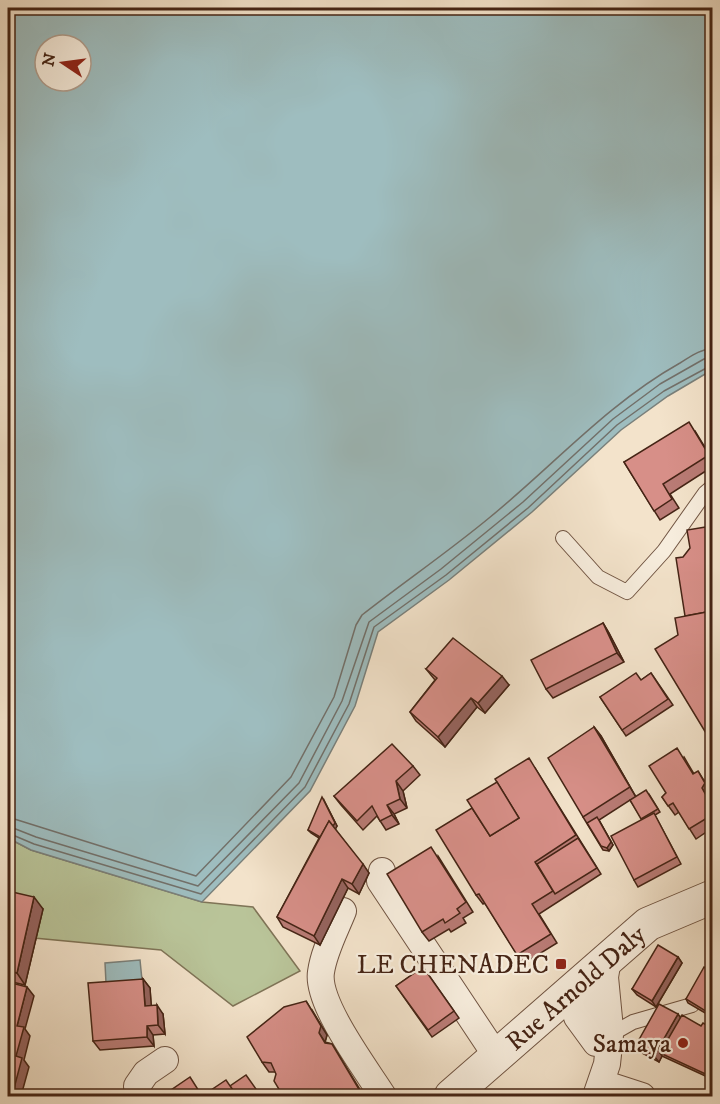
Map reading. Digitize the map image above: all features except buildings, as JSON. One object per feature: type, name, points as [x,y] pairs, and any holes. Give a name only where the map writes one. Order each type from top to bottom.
[{"type":"street","points":[[382,871],[380,881],[497,1057]]},
{"type":"street","name":"Rue Arnold Daly","points":[[451,1096],[648,924],[712,897]]},
{"type":"street","points":[[343,911],[326,950],[320,975],[329,1010],[382,1096]]},
{"type":"street","points":[[602,1064],[608,959]]},
{"type":"street","points":[[570,992],[585,994],[602,1064]]},
{"type":"street","points":[[531,1026],[560,1026],[642,1096]]},
{"type":"street","points":[[138,1096],[136,1086],[146,1072],[165,1060]]},
{"type":"lane","points":[[563,538],[598,577],[627,592],[664,551],[705,493],[712,487]]},
{"type":"lane","points":[[602,1064],[633,1022],[692,1005]]},
{"type":"green space","points":[[8,838],[31,850],[202,902],[253,907],[300,971],[233,1006],[161,950],[34,938],[8,910]]},
{"type":"water","points":[[8,8],[712,8],[712,370],[668,396],[621,430],[532,512],[449,580],[378,632],[355,706],[310,791],[202,902],[31,850],[8,838]]},
{"type":"water","points":[[140,960],[142,980],[106,983],[105,963]]},
{"type":"place","name":"LE CHENADEC","points":[[561,964]]},
{"type":"place","name":"Samaya","points":[[683,1043]]}]
